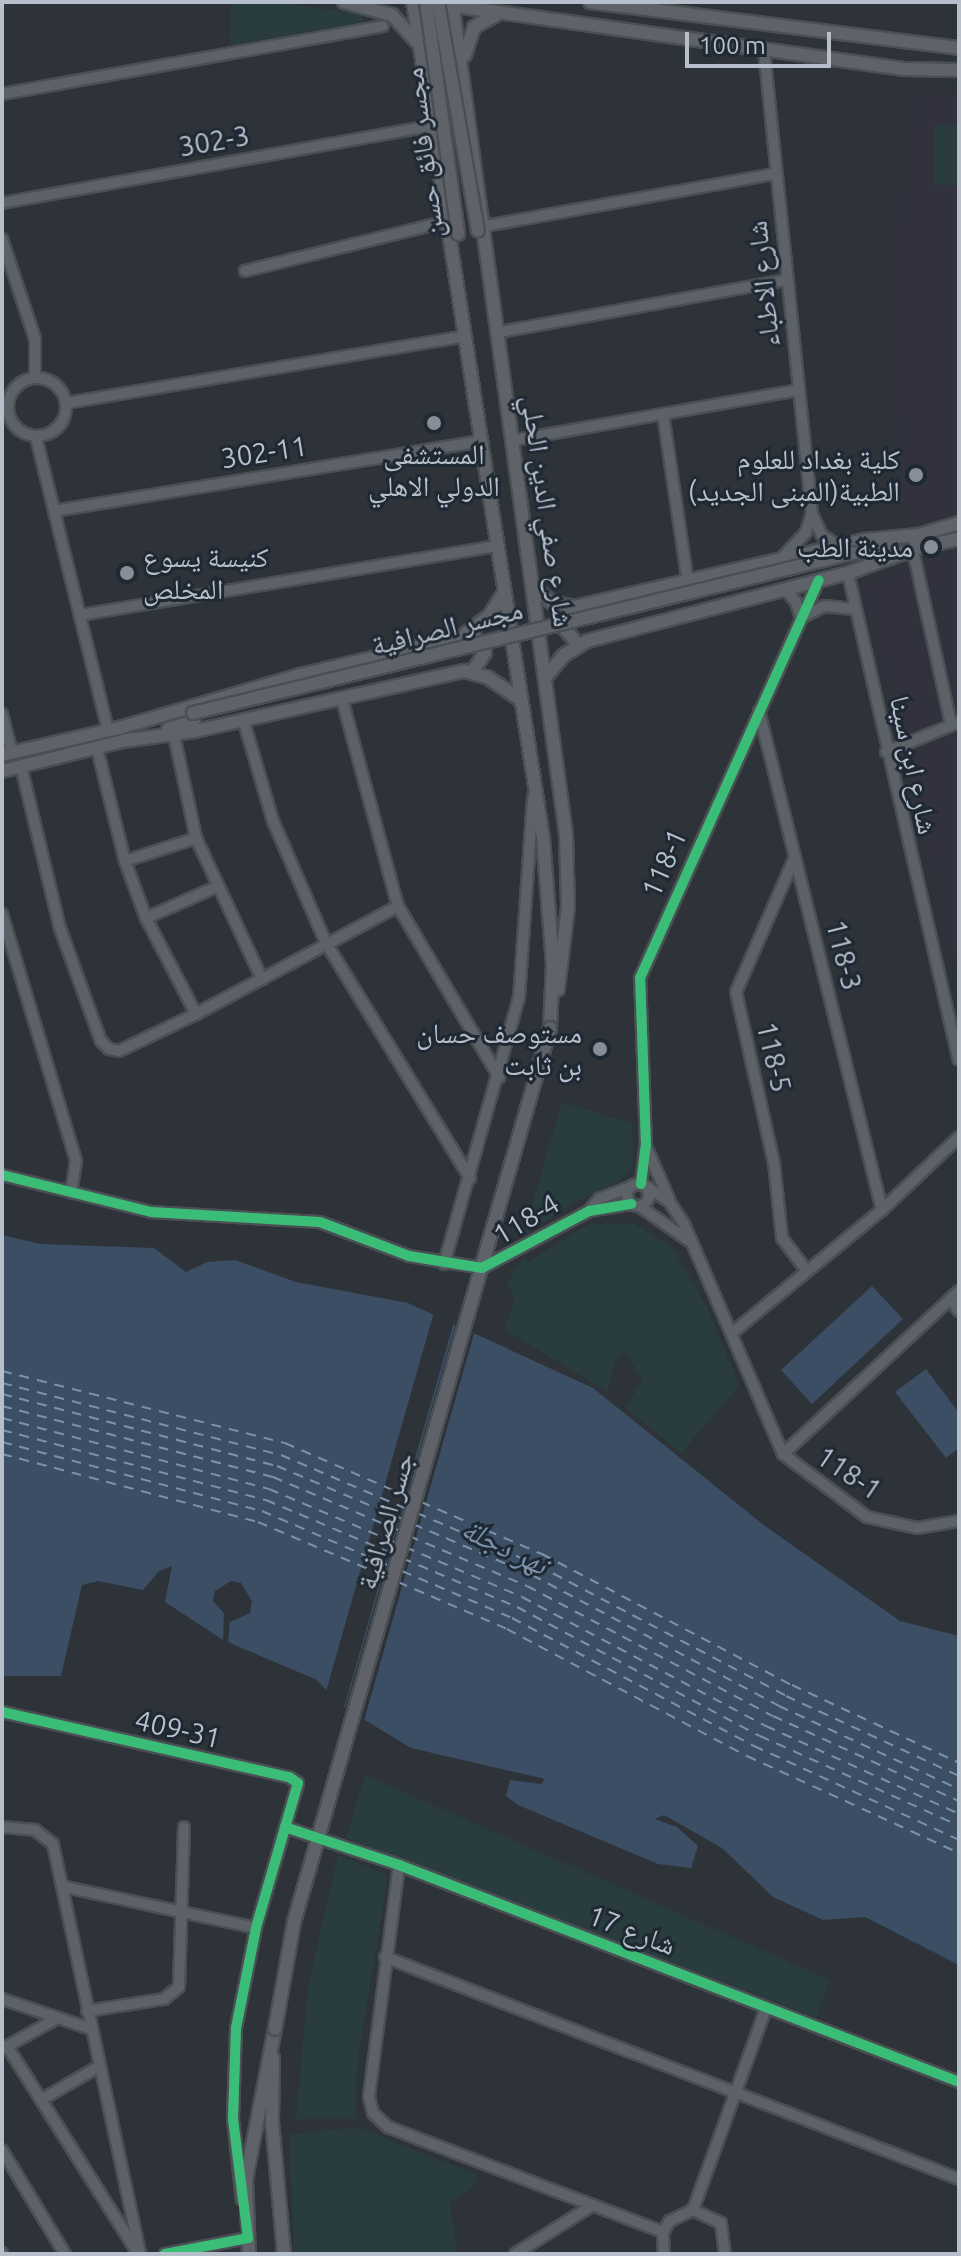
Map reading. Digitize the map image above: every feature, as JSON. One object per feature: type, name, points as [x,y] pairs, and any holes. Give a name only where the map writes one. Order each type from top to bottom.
[{"type":"main road","points":[[344,2],[392,15],[407,26],[422,47],[438,24],[458,36]]},
{"type":"main road","name":"شارع صفي الدين الحلي","points":[[413,2],[543,838],[553,964],[550,1028]]},
{"type":"main road","points":[[427,2],[823,58],[959,70]]},
{"type":"main road","name":"مجسر فائق حسن","points":[[427,2],[458,234],[460,299]]},
{"type":"main road","name":"مجسر فائق حسن","points":[[438,2],[495,294]]},
{"type":"main road","points":[[590,2],[826,34],[959,48]]},
{"type":"main road","points":[[452,4],[464,74],[482,228]]},
{"type":"main road","points":[[464,74],[469,34],[480,21],[504,14]]},
{"type":"main road","points":[[823,58],[826,34]]},
{"type":"main road","name":"شارع صفي الدين الحلي","points":[[495,294],[566,834],[568,907],[550,1028]]},
{"type":"main road","points":[[546,677],[579,645],[819,580],[852,562],[917,544],[959,523]]},
{"type":"main road","points":[[534,587],[551,602],[574,607],[838,546],[917,544],[959,539]]},
{"type":"main road","name":"مجسر الصرافية","points":[[194,717],[852,562]]},
{"type":"main road","points":[[7,754],[114,729],[218,696],[467,634],[504,593]]},
{"type":"main road","points":[[574,607],[564,628],[579,645]]},
{"type":"main road","points":[[123,741],[174,735],[472,672],[483,663],[485,649],[467,634]]},
{"type":"main road","points":[[472,672],[521,700]]},
{"type":"main road","points":[[114,729],[194,717]]},
{"type":"main road","points":[[2,771],[123,741],[194,717]]},
{"type":"main road","name":"جسر الصرافية","points":[[275,2029],[294,1922],[550,1028]]},
{"type":"main road","points":[[249,2254],[246,2179],[275,2029]]},
{"type":"main road","points":[[275,2029],[272,2121],[284,2254]]},
{"type":"street","points":[[2,94],[383,26]]},
{"type":"street","name":"شارع الاطباء","points":[[764,50],[812,514]]},
{"type":"street","name":"302-3","points":[[2,203],[434,125]]},
{"type":"street","points":[[482,228],[775,174]]},
{"type":"street","points":[[245,271],[448,221]]},
{"type":"street","points":[[2,239],[35,339],[35,378]]},
{"type":"street","points":[[500,332],[787,280]]},
{"type":"street","points":[[66,403],[465,336]]},
{"type":"street","points":[[35,378],[52,382],[66,403],[62,423],[36,437],[18,430],[5,413],[11,393],[35,378]]},
{"type":"street","points":[[515,440],[799,390]]},
{"type":"street","points":[[663,414],[688,583]]},
{"type":"street","points":[[36,437],[80,615],[114,729]]},
{"type":"street","name":"302-11","points":[[54,511],[481,441]]},
{"type":"street","points":[[812,514],[822,535],[838,546]]},
{"type":"street","points":[[780,560],[795,548],[812,514]]},
{"type":"street","points":[[886,752],[955,724],[917,544]]},
{"type":"street","points":[[80,615],[497,546]]},
{"type":"street","name":"شارع ابن سينا","points":[[852,562],[856,609],[886,752],[959,1060]]},
{"type":"street","name":"118-1","points":[[819,580],[640,978],[646,1146],[638,1185],[669,1201],[732,1333],[783,1454],[867,1517],[917,1528],[959,1521]]},
{"type":"street","points":[[785,589],[796,602],[801,618],[825,606],[856,609]]},
{"type":"street","points":[[342,699],[398,906],[499,1077]]},
{"type":"street","name":"118-3","points":[[759,711],[882,1210]]},
{"type":"street","points":[[2,714],[7,754]]},
{"type":"street","points":[[243,719],[273,821],[326,943],[470,1178]]},
{"type":"street","points":[[174,735],[196,838],[216,887],[262,979]]},
{"type":"street","points":[[97,748],[125,861],[146,918],[196,1014]]},
{"type":"street","points":[[21,766],[60,928],[101,1041],[109,1049],[119,1051],[196,1014],[398,906]]},
{"type":"street","points":[[444,1264],[499,1077],[521,985],[534,783]]},
{"type":"street","points":[[125,861],[196,838]]},
{"type":"street","name":"118-5","points":[[795,857],[736,992],[774,1163],[782,1238],[807,1271]]},
{"type":"street","points":[[146,918],[216,887]]},
{"type":"street","points":[[2,914],[76,1161],[71,1193]]},
{"type":"street","points":[[732,1333],[882,1210],[959,1137]]},
{"type":"street","points":[[646,1146],[669,1201]]},
{"type":"street","name":"118-4","points":[[2,1175],[151,1212],[320,1222],[409,1256],[444,1264],[495,1265],[589,1211],[599,1199],[638,1185]]},
{"type":"street","points":[[635,1205],[649,1196],[638,1185],[626,1194],[635,1205],[690,1241]]},
{"type":"street","name":"118-4","points":[[589,1211],[635,1205]]},
{"type":"street","points":[[783,1454],[959,1291]]},
{"type":"street","points":[[950,1299],[959,1311]]},
{"type":"street","name":"409-31","points":[[2,1712],[295,1779],[298,1783],[285,1827]]},
{"type":"street","points":[[2,1827],[46,1835],[65,1887],[98,2067],[139,2254]]},
{"type":"street","points":[[87,2011],[172,1996],[180,1978],[184,1827]]},
{"type":"street","points":[[165,2254],[248,2238],[235,2155],[233,2075],[236,2028],[256,1928],[285,1827]]},
{"type":"street","name":"شارع 17","points":[[285,1827],[399,1865],[959,2082]]},
{"type":"street","points":[[399,1865],[369,2097],[373,2113],[388,2127],[663,2232]]},
{"type":"street","points":[[65,1887],[181,1908],[256,1928]]},
{"type":"street","points":[[385,1957],[959,2179]]},
{"type":"street","points":[[2,1999],[54,2020],[91,2029]]},
{"type":"street","points":[[664,2254],[663,2232],[670,2221],[693,2210],[766,2008]]},
{"type":"street","points":[[54,2020],[4,2048],[41,2100],[139,2254]]},
{"type":"street","points":[[41,2100],[98,2067]]},
{"type":"street","points":[[2,2150],[65,2254]]},
{"type":"street","points":[[515,2254],[593,2205]]},
{"type":"street","points":[[693,2210],[721,2223],[726,2254]]},
{"type":"shaded area","name":"مدينة الطب","points":[[917,94],[959,95],[959,981],[862,583],[905,569],[888,274]]},
{"type":"green space","points":[[231,2],[278,2],[360,14],[366,21],[230,45]]},
{"type":"green space","points":[[934,125],[959,125],[959,185],[935,185]]},
{"type":"green space","points":[[562,1102],[632,1124],[633,1167],[618,1182],[571,1204],[523,1237]]},
{"type":"green space","points":[[633,1223],[672,1247],[707,1308],[739,1385],[681,1453],[626,1408],[642,1380],[624,1349],[614,1363],[608,1392],[505,1330],[515,1298],[507,1283],[524,1257],[528,1262],[589,1224]]},
{"type":"green space","points":[[365,1775],[830,1980],[816,2017],[346,1838]]},
{"type":"green space","points":[[338,1855],[385,1874],[387,1881],[357,2065],[356,2119],[296,2119],[308,1987]]},
{"type":"green space","points":[[356,2127],[478,2175],[472,2188],[450,2202],[457,2254],[294,2254],[289,2135]]},
{"type":"water","name":"نهر دجلة","points":[[2,1235],[40,1244],[154,1248],[186,1272],[207,1262],[235,1260],[296,1282],[408,1303],[593,1388],[765,1526],[900,1621],[959,1636],[959,1965],[865,1917],[823,1920],[773,1897],[722,1848],[664,1815],[655,1819],[677,1827],[698,1846],[691,1868],[658,1864],[518,1805],[506,1796],[510,1780],[541,1784],[545,1779],[411,1748],[340,1705],[317,1680],[223,1640],[165,1602],[172,1566],[159,1571],[143,1590],[98,1581],[82,1585],[61,1676],[2,1676]]},
{"type":"water","points":[[872,1286],[903,1319],[812,1404],[781,1370]]},
{"type":"water","points":[[926,1369],[959,1413],[959,1448],[946,1458],[895,1392]]},
{"type":"pier","points":[[434,1312],[454,1322],[343,1711],[325,1695]]},
{"type":"pier","points":[[456,1323],[475,1330],[363,1724],[344,1712]]},
{"type":"pier","points":[[231,1581],[241,1583],[252,1601],[250,1613],[230,1622],[228,1642],[223,1640],[224,1613],[213,1601],[215,1591]]},
{"type":"ferry route","points":[[2,1371],[285,1443],[411,1498]]},
{"type":"ferry route","points":[[2,1383],[281,1455],[407,1509]]},
{"type":"ferry route","points":[[2,1394],[277,1466],[404,1520]]},
{"type":"ferry route","points":[[2,1406],[273,1477],[400,1531]]},
{"type":"ferry route","points":[[2,1418],[269,1489],[396,1543]]},
{"type":"ferry route","points":[[2,1430],[266,1500],[393,1554]]},
{"type":"ferry route","points":[[2,1442],[262,1511],[392,1567]]},
{"type":"ferry route","points":[[2,1454],[258,1522],[389,1578]]},
{"type":"ferry route","points":[[421,1502],[542,1554],[792,1685],[959,1763]]},
{"type":"ferry route","points":[[417,1513],[537,1565],[786,1696],[959,1776]]},
{"type":"ferry route","points":[[413,1524],[532,1575],[779,1706],[959,1789]]},
{"type":"ferry route","points":[[409,1536],[527,1586],[773,1716],[959,1801]]},
{"type":"ferry route","points":[[405,1547],[522,1597],[766,1726],[959,1814]]},
{"type":"ferry route","points":[[402,1558],[517,1607],[760,1736],[959,1826]]},
{"type":"ferry route","points":[[402,1571],[512,1618],[754,1746],[959,1840]]},
{"type":"ferry route","points":[[398,1582],[507,1629],[747,1756],[959,1853]]},
{"type":"cycle path","points":[[641,1184],[646,1146],[640,978],[819,580]]},
{"type":"cycle path","points":[[2,1175],[151,1212],[320,1222],[409,1256],[482,1268],[589,1211],[631,1204]]},
{"type":"cycle path","points":[[2,1712],[289,1777],[298,1783],[256,1928],[236,2028],[233,2119],[248,2238],[165,2254]]},
{"type":"cycle path","points":[[285,1827],[399,1865],[959,2082]]},
{"type":"place","name":"المستشفى الدولي الاهلي","points":[[434,423]]},
{"type":"place","name":"كلية بغداد للعلوم الطبية(المبنى الجديد)","points":[[916,475]]},
{"type":"place","name":"مدينة الطب","points":[[931,547]]},
{"type":"place","name":"كنيسة يسوع المخلص","points":[[127,573]]},
{"type":"place","name":"مستوصف حسان بن ثابت","points":[[600,1049]]}]
